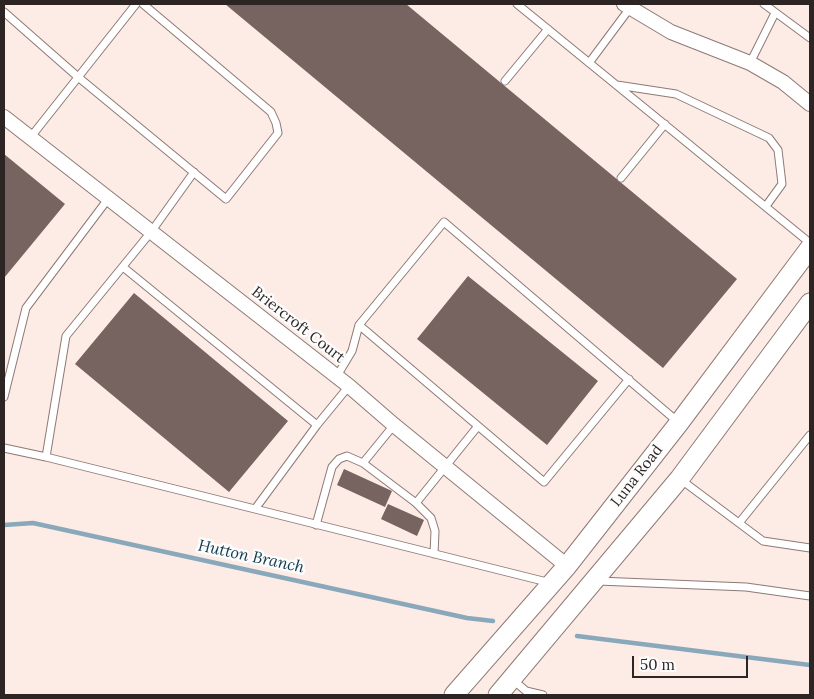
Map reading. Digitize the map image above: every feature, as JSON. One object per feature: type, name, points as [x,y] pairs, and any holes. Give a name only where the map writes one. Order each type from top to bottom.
[{"type":"main road","name":"Luna Road","points":[[454,695],[567,566],[679,423],[810,248]]},
{"type":"main road","points":[[498,695],[680,478],[810,303]]},
{"type":"main road","points":[[567,566],[595,581]]},
{"type":"street","points":[[627,6],[671,32],[750,63],[783,82],[810,104]]},
{"type":"street","name":"Briercroft Court","points":[[4,117],[349,386],[567,566]]},
{"type":"lane","points":[[30,138],[136,4]]},
{"type":"lane","points":[[4,12],[78,77],[226,199],[278,133],[276,123],[271,112],[143,4]]},
{"type":"lane","points":[[517,4],[810,242]]},
{"type":"lane","points":[[764,4],[810,38]]},
{"type":"lane","points":[[589,63],[627,6]]},
{"type":"lane","points":[[750,63],[775,13]]},
{"type":"lane","points":[[505,81],[548,29]]},
{"type":"lane","points":[[616,85],[676,94],[769,138],[778,150],[782,184],[766,206]]},
{"type":"lane","points":[[621,178],[665,124]]},
{"type":"lane","points":[[46,457],[66,336],[151,232],[194,172]]},
{"type":"lane","points":[[4,397],[26,308],[108,199]]},
{"type":"lane","points":[[336,376],[352,351],[359,325],[444,222],[679,423]]},
{"type":"lane","points":[[122,267],[317,425]]},
{"type":"lane","points":[[359,325],[544,482],[628,378]]},
{"type":"lane","points":[[255,509],[317,425],[349,386]]},
{"type":"lane","points":[[363,463],[394,425]]},
{"type":"lane","points":[[416,503],[478,426]]},
{"type":"lane","points":[[739,523],[810,436]]},
{"type":"lane","points":[[4,448],[552,583]]},
{"type":"lane","points":[[316,525],[332,467],[339,460],[348,456],[363,463],[416,503],[431,518],[435,531],[434,554]]},
{"type":"lane","points":[[680,478],[763,541],[810,548]]},
{"type":"lane","points":[[595,581],[746,587],[810,596]]},
{"type":"lane","points":[[511,679],[526,690],[542,695]]},
{"type":"building","points":[[225,4],[406,4],[737,279],[663,368]]},
{"type":"building","points":[[4,154],[65,204],[4,278]]},
{"type":"building","points":[[468,276],[598,381],[547,445],[417,339]]},
{"type":"building","points":[[134,293],[288,421],[229,492],[75,364]]},
{"type":"building","points":[[344,469],[392,491],[385,507],[337,485]]},
{"type":"building","points":[[388,504],[424,520],[417,536],[381,519]]},
{"type":"waterway","name":"Hutton Branch","points":[[4,525],[33,523],[467,618],[493,621]]},
{"type":"waterway","name":"Hutton Branch","points":[[577,636],[810,665]]}]
